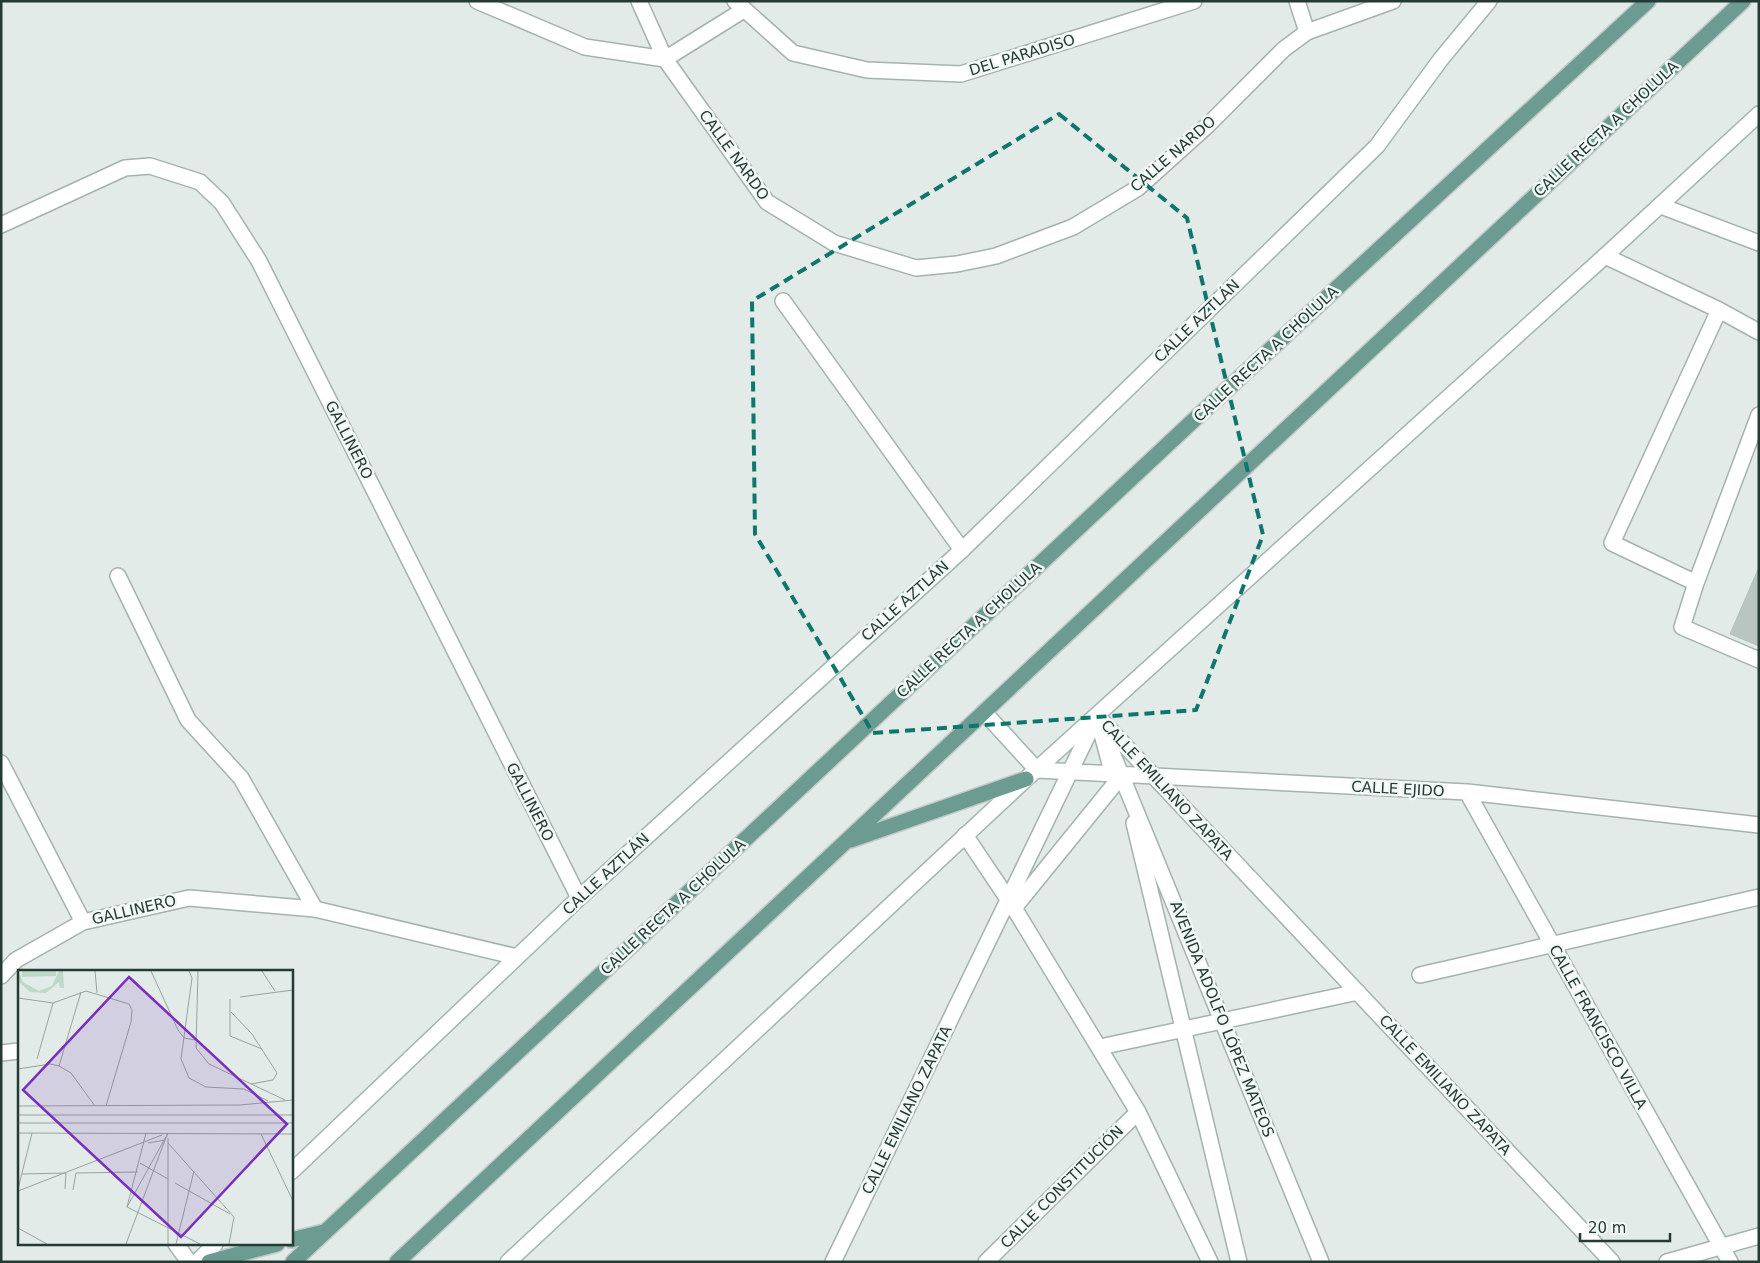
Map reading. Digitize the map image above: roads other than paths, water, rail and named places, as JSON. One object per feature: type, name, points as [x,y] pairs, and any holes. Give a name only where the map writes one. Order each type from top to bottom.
[{"type":"main road","name":"CALLE RECTA A CHOLULA","points":[[293,1262],[1203,412],[1648,1]]},
{"type":"main road","name":"CALLE RECTA A CHOLULA","points":[[397,1262],[1743,1]]},
{"type":"main road","points":[[845,842],[1031,775]]},
{"type":"main road","points":[[292,1240],[326,1232]]},
{"type":"main road","points":[[209,1262],[269,1246]]},
{"type":"street","points":[[478,1],[585,47],[665,59],[739,6]]},
{"type":"street","name":"CALLE NARDO","points":[[640,1],[665,59],[767,202],[834,243],[916,268],[957,264],[996,256],[1081,222],[1138,188],[1208,125],[1284,49],[1307,32],[1393,1]]},
{"type":"street","name":"DEL PARADISO","points":[[739,6],[793,53],[867,70],[961,74],[1194,1]]},
{"type":"street","points":[[1297,1],[1307,32]]},
{"type":"street","name":"CALLE AZTLÁN","points":[[292,1171],[579,898],[962,550],[1377,146],[1441,59],[1489,1]]},
{"type":"street","points":[[508,1262],[965,835],[1661,206],[1759,114]]},
{"type":"street","name":"GALLINERO","points":[[1,225],[124,168],[150,166],[186,177],[200,182],[222,203],[259,261],[579,898]]},
{"type":"street","points":[[1661,206],[1759,243]]},
{"type":"street","points":[[1605,256],[1720,310],[1759,332]]},
{"type":"street","points":[[783,301],[962,550]]},
{"type":"street","points":[[1696,583],[1612,543],[1720,310]]},
{"type":"street","points":[[1759,415],[1696,583],[1682,627],[1759,660]]},
{"type":"street","points":[[118,576],[188,720],[241,778],[315,909]]},
{"type":"street","points":[[984,712],[1031,775]]},
{"type":"street","name":"CALLE EMILIANO ZAPATA","points":[[834,1262],[1011,904],[1097,716],[1612,1262]]},
{"type":"street","name":"AVENIDA ADOLFO LÓPEZ MATEOS","points":[[1097,716],[1117,775],[1183,1030],[1239,1262]]},
{"type":"street","points":[[1,763],[83,922]]},
{"type":"street","name":"CALLE EJIDO","points":[[1031,775],[1070,772],[1467,792],[1759,825]]},
{"type":"street","points":[[1011,904],[1117,775]]},
{"type":"street","name":"AVENIDA ADOLFO LÓPEZ MATEOS","points":[[1117,775],[1223,1021],[1321,1262]]},
{"type":"street","name":"CALLE FRANCISCO VILLA","points":[[1467,792],[1730,1262]]},
{"type":"street","points":[[965,835],[1011,904],[1138,1112],[1210,1262]]},
{"type":"street","points":[[1420,975],[1759,897]]},
{"type":"street","name":"GALLINERO","points":[[1,976],[16,960],[83,922],[189,898],[315,909],[517,957]]},
{"type":"street","points":[[1100,1047],[1358,992]]},
{"type":"street","points":[[1,1053],[18,1051]]},
{"type":"street","name":"CALLE CONSTITUCIÓN","points":[[986,1262],[1138,1112]]},
{"type":"street","points":[[1667,1262],[1759,1236]]},
{"type":"street","points":[[177,1246],[188,1262]]},
{"type":"street","points":[[196,1262],[213,1246]]}]
